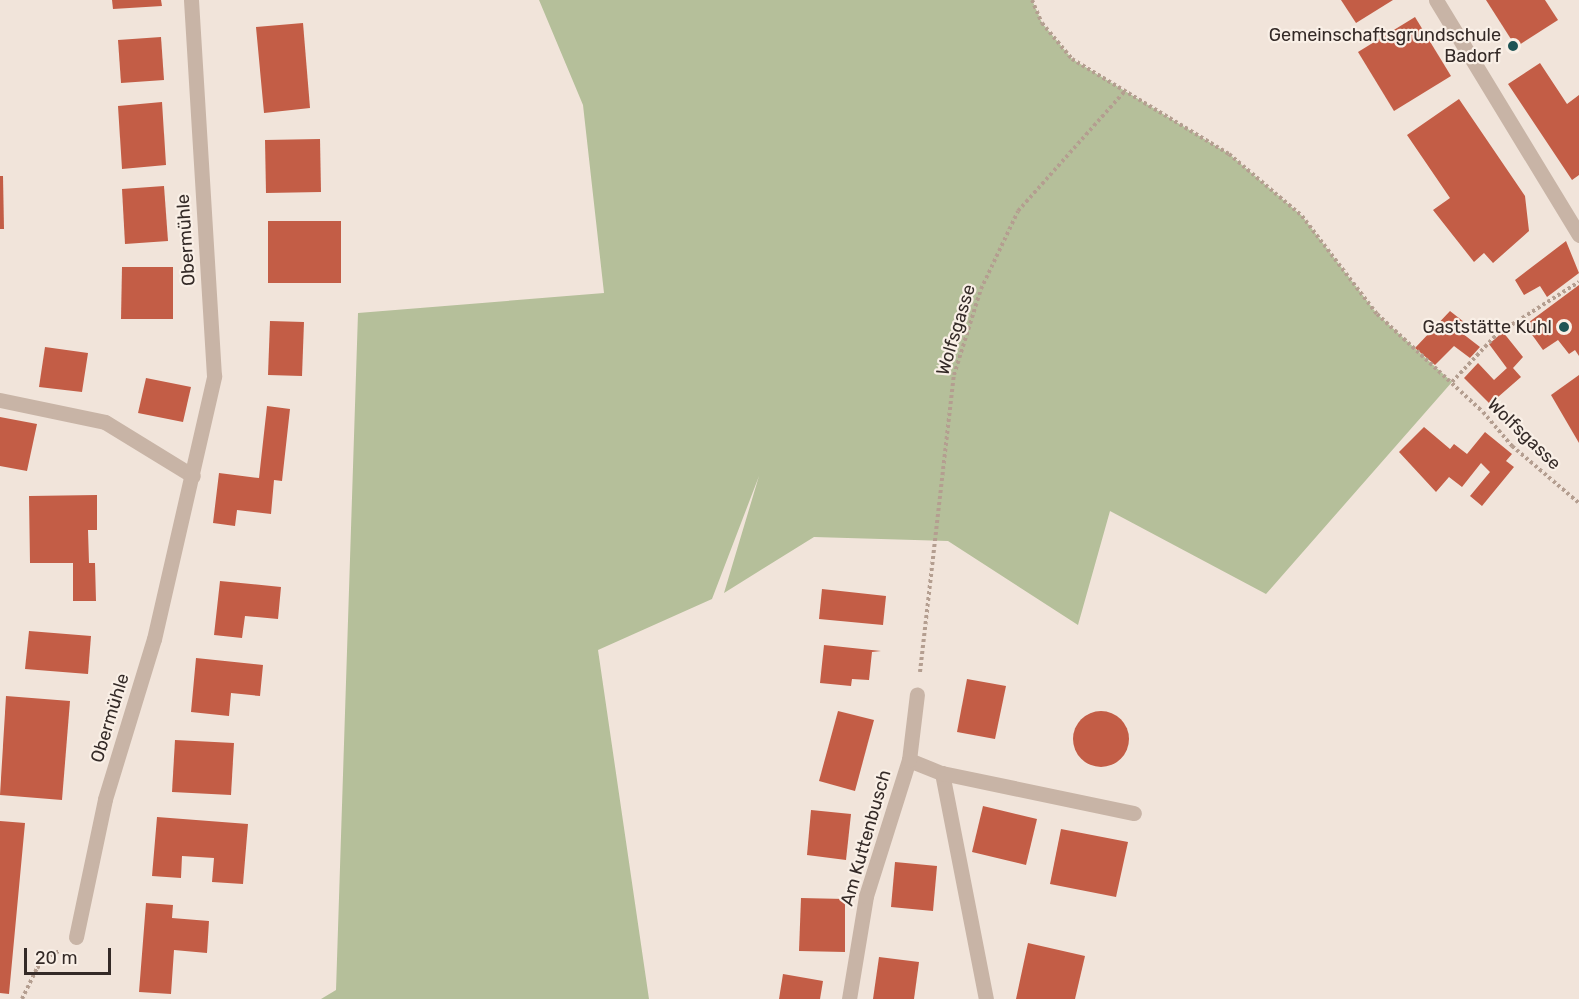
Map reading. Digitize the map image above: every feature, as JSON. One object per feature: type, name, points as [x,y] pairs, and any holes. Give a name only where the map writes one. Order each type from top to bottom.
[{"type":"street","name":"Obermühle","points":[[76,937],[105,799],[154,639],[214,376],[191,0]]},
{"type":"street","points":[[1436,0],[1579,236]]},
{"type":"street","points":[[0,400],[105,422],[193,476]]},
{"type":"street","name":"Am Kuttenbusch","points":[[849,999],[866,896],[909,760],[917,694]]},
{"type":"street","name":"Am Kuttenbusch","points":[[909,760],[942,773],[1134,813]]},
{"type":"street","points":[[942,773],[986,999]]},
{"type":"path","name":"Wolfsgasse","points":[[1032,0],[1042,23],[1072,59],[1229,154],[1302,216],[1377,314],[1452,382],[1512,446],[1579,503]]},
{"type":"path","name":"Wolfsgasse","points":[[917,694],[954,375],[981,289],[1018,211],[1124,92]]},
{"type":"path","points":[[1452,382],[1497,333],[1579,282]]},
{"type":"path","points":[[22,999],[37,968],[76,937]]},
{"type":"green space","points":[[539,0],[1032,0],[1042,23],[1072,59],[1229,154],[1302,216],[1377,314],[1452,382],[1266,594],[1110,511],[1078,625],[948,541],[814,537],[724,593],[759,476],[712,599],[598,650],[649,999],[321,999],[336,990],[358,313],[604,293],[583,105]]},
{"type":"building","points":[[112,0],[161,0],[162,6],[113,9]]},
{"type":"building","points":[[1341,0],[1393,0],[1356,23]]},
{"type":"building","points":[[1486,0],[1545,0],[1558,20],[1516,47]]},
{"type":"building","points":[[1415,17],[1451,76],[1394,111],[1358,52]]},
{"type":"building","points":[[303,23],[310,108],[264,113],[256,27]]},
{"type":"building","points":[[161,37],[164,80],[121,83],[118,40]]},
{"type":"building","points":[[1540,63],[1567,104],[1579,95],[1579,175],[1572,180],[1508,84]]},
{"type":"building","points":[[1459,99],[1525,196],[1529,231],[1493,263],[1484,253],[1474,262],[1433,210],[1450,198],[1407,135]]},
{"type":"building","points":[[162,102],[166,165],[122,169],[118,106]]},
{"type":"building","points":[[320,139],[321,192],[266,193],[265,140]]},
{"type":"building","points":[[0,176],[3,176],[4,229],[0,229]]},
{"type":"building","points":[[164,186],[168,241],[125,244],[122,189]]},
{"type":"building","points":[[268,221],[341,221],[341,283],[268,283]]},
{"type":"building","points":[[1566,241],[1579,273],[1547,297],[1540,286],[1524,295],[1515,280]]},
{"type":"building","points":[[122,267],[173,267],[173,319],[121,319]]},
{"type":"building","name":"Gaststätte Kuhl","points":[[1579,285],[1579,356],[1575,350],[1569,354],[1558,340],[1543,350],[1525,325]]},
{"type":"building","points":[[1450,311],[1464,322],[1458,330],[1480,347],[1470,358],[1454,346],[1435,365],[1415,348]]},
{"type":"building","points":[[270,321],[304,322],[302,376],[268,375]]},
{"type":"building","points":[[1503,332],[1523,357],[1513,368],[1521,377],[1490,404],[1464,378],[1478,363],[1494,380],[1507,368],[1489,344]]},
{"type":"building","points":[[45,347],[88,353],[82,392],[39,387]]},
{"type":"building","points":[[1579,375],[1579,443],[1551,395]]},
{"type":"building","points":[[146,378],[191,387],[183,422],[138,413]]},
{"type":"building","points":[[267,406],[290,409],[282,481],[274,480],[271,514],[237,510],[235,526],[213,523],[219,473],[259,478]]},
{"type":"building","points":[[0,417],[37,424],[27,471],[0,466]]},
{"type":"building","points":[[1424,427],[1450,449],[1454,444],[1467,454],[1485,432],[1512,454],[1506,461],[1514,467],[1482,506],[1470,496],[1490,472],[1481,463],[1462,487],[1449,477],[1436,492],[1399,452]]},
{"type":"building","points":[[97,495],[97,530],[88,530],[89,563],[95,563],[96,601],[73,601],[73,563],[30,563],[29,496]]},
{"type":"building","points":[[220,581],[281,587],[278,619],[245,616],[242,638],[214,635]]},
{"type":"building","points":[[822,589],[886,596],[883,625],[819,619]]},
{"type":"building","points":[[29,631],[91,636],[88,674],[25,669]]},
{"type":"building","points":[[824,645],[881,651],[872,652],[869,680],[852,679],[851,686],[820,683]]},
{"type":"building","points":[[196,658],[263,665],[260,696],[231,693],[229,716],[191,712]]},
{"type":"building","points":[[967,679],[1006,686],[995,739],[957,732]]},
{"type":"building","points":[[6,696],[70,701],[62,800],[0,795]]},
{"type":"building","points":[[838,711],[874,720],[855,791],[819,781]]},
{"type":"building","points":[[1101,711],[1112,713],[1121,719],[1127,728],[1129,739],[1127,750],[1121,759],[1112,765],[1101,767],[1090,765],[1081,759],[1075,750],[1073,739],[1075,728],[1081,719],[1090,713]]},
{"type":"building","points":[[175,740],[234,743],[231,795],[172,792]]},
{"type":"building","points":[[983,806],[1037,819],[1026,865],[972,852]]},
{"type":"building","points":[[811,810],[851,814],[846,860],[807,855]]},
{"type":"building","points":[[157,817],[248,824],[243,884],[212,882],[214,858],[182,856],[181,878],[152,876]]},
{"type":"building","points":[[0,821],[25,823],[9,994],[0,993]]},
{"type":"building","points":[[1061,829],[1128,842],[1116,897],[1050,884]]},
{"type":"building","points":[[895,862],[937,866],[933,911],[891,907]]},
{"type":"building","points":[[801,898],[845,899],[845,952],[799,951]]},
{"type":"building","points":[[146,903],[173,905],[172,918],[209,921],[207,953],[174,950],[171,994],[139,992]]},
{"type":"building","points":[[1028,943],[1085,956],[1075,999],[1016,999]]},
{"type":"building","points":[[879,957],[919,962],[914,999],[873,999]]},
{"type":"building","points":[[783,974],[823,981],[820,999],[779,999]]},
{"type":"place","name":"Gemeinschaftsgrundschule Badorf","points":[[1513,46]]},
{"type":"place","name":"Gaststätte Kuhl","points":[[1564,327]]}]
